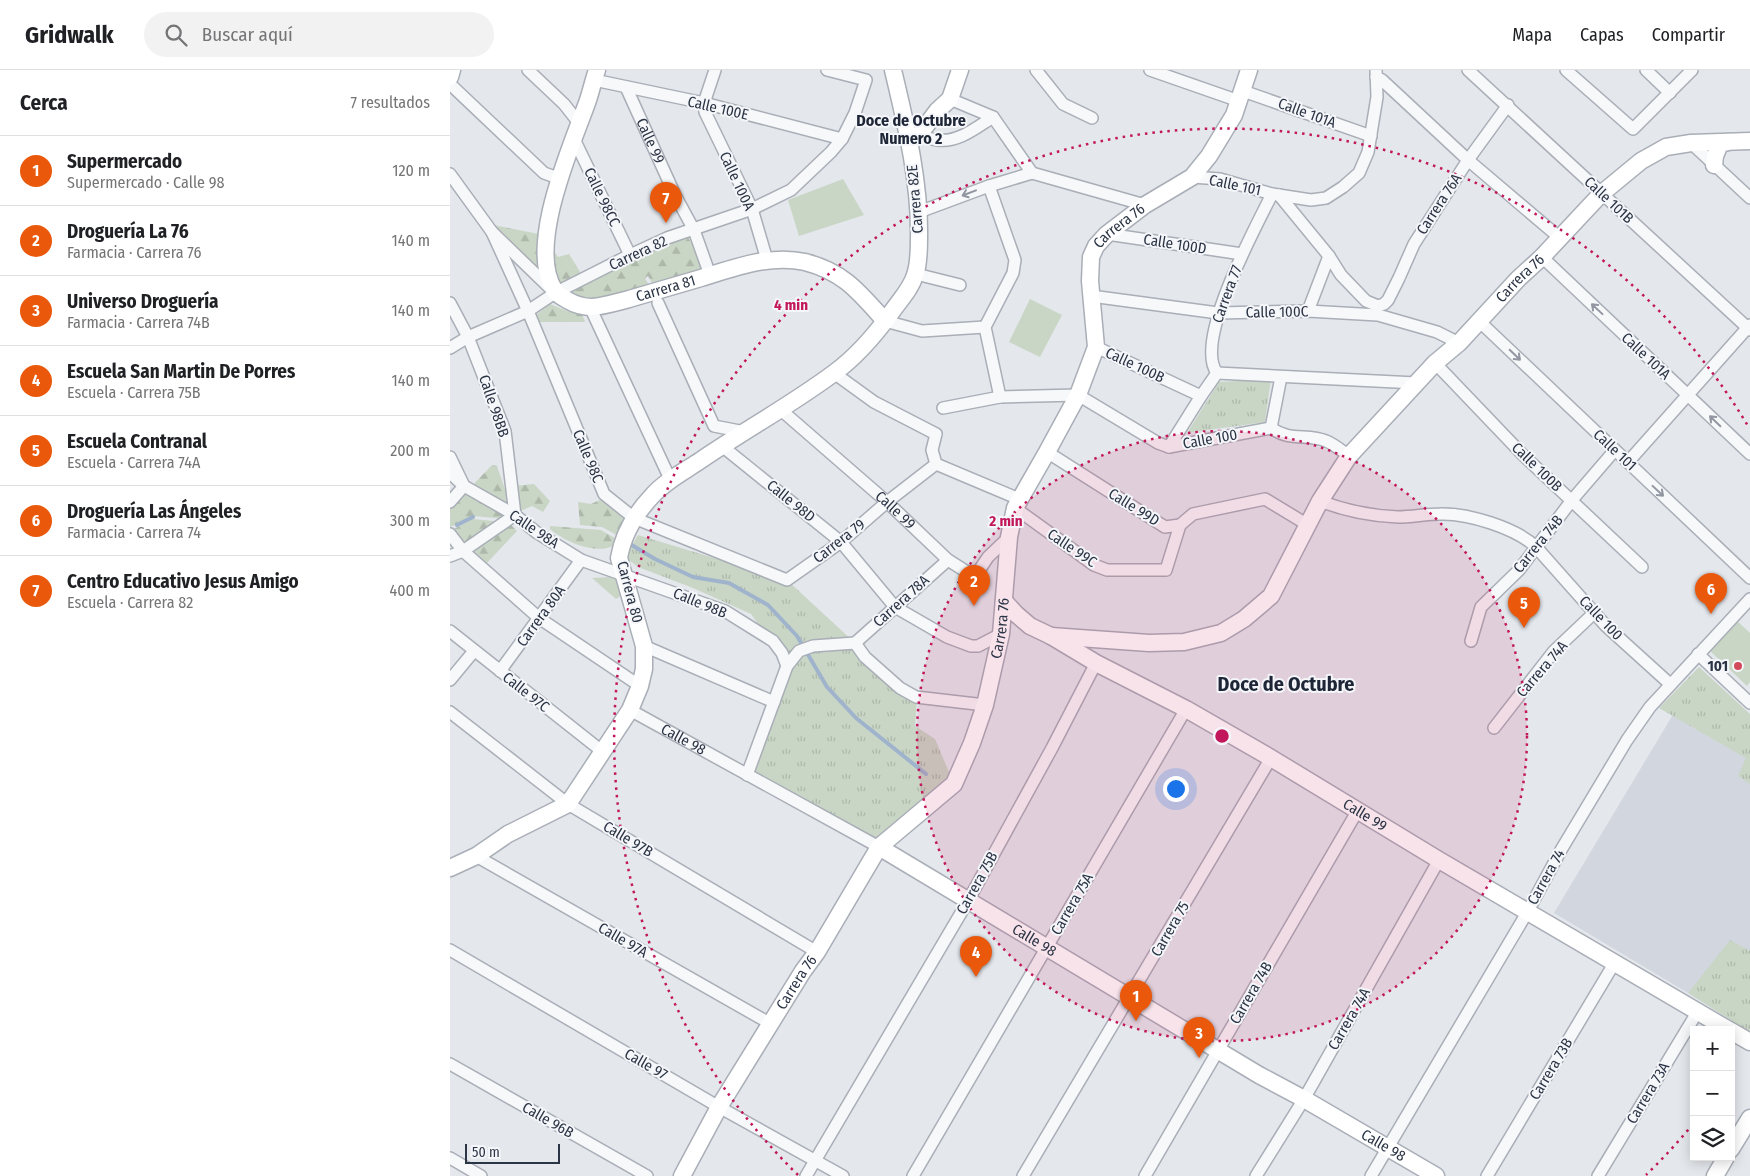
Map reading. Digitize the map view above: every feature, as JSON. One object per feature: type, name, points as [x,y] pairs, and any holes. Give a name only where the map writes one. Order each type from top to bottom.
[{"type":"street","points":[[450,77],[452,70]]},
{"type":"street","points":[[528,70],[564,104],[579,123]]},
{"type":"street","points":[[704,103],[714,70]]},
{"type":"street","name":"Carrera 82","points":[[450,348],[468,337],[528,311],[555,293],[630,255],[667,238],[752,209],[790,190],[831,152],[842,139],[856,113],[866,80],[827,70]]},
{"type":"street","name":"Carrera 82E","points":[[885,321],[912,283],[916,274],[919,212],[914,137],[893,70]]},
{"type":"street","points":[[914,137],[937,110],[950,99],[960,70]]},
{"type":"street","points":[[1036,70],[1063,104],[1092,118]]},
{"type":"street","name":"Calle 101A","points":[[1150,70],[1371,136]]},
{"type":"street","name":"Carrera 76","points":[[682,1176],[719,1107],[803,971],[817,952],[879,847],[954,784],[972,743],[985,705],[1001,634],[1009,537],[1017,503],[1078,395],[1096,347],[1091,296],[1091,257],[1096,246],[1108,234],[1144,205],[1192,177],[1234,115],[1249,70]]},
{"type":"street","name":"Calle 101B","points":[[1468,70],[1749,328]]},
{"type":"street","points":[[1566,70],[1633,129],[1692,70]]},
{"type":"street","points":[[1646,70],[1670,93]]},
{"type":"street","points":[[1371,136],[1377,96],[1376,73]]},
{"type":"street","points":[[1376,73],[1468,160],[1560,238]]},
{"type":"street","points":[[555,293],[547,273],[546,253],[549,216],[595,75]]},
{"type":"street","name":"Calle 100E","points":[[595,75],[626,87],[704,103],[842,139]]},
{"type":"street","points":[[450,84],[544,173],[561,179]]},
{"type":"street","name":"Calle 99","points":[[626,87],[675,195],[694,230],[710,275]]},
{"type":"street","points":[[950,99],[993,117],[1032,173]]},
{"type":"street","name":"Calle 100A","points":[[704,103],[705,112],[752,209],[767,260]]},
{"type":"street","name":"Carrera 76A","points":[[1378,306],[1388,300],[1414,244],[1468,160],[1508,105]]},
{"type":"street","points":[[914,137],[950,141],[963,136],[993,117]]},
{"type":"street","name":"Calle 101","points":[[1192,177],[1220,179],[1276,194],[1311,200],[1326,198],[1359,174],[1368,152],[1371,136]]},
{"type":"street","name":"Calle 98CC","points":[[574,139],[630,255]]},
{"type":"street","name":"Carrera 76","points":[[1052,636],[1149,643],[1184,642],[1221,633],[1244,620],[1254,608],[1271,596],[1320,501],[1350,456],[1436,362],[1459,344],[1518,279],[1542,257],[1601,194],[1650,154],[1666,147],[1691,143],[1750,141]]},
{"type":"street","points":[[1714,165],[1715,156],[1720,144],[1728,142]]},
{"type":"street","points":[[1691,143],[1750,198]]},
{"type":"street","points":[[919,212],[989,186],[1032,173],[1144,205]]},
{"type":"street","name":"Calle 98C","points":[[450,174],[492,232],[555,293]]},
{"type":"street","points":[[989,186],[1015,260],[1015,267],[985,327],[1000,396]]},
{"type":"street","name":"Calle 101","points":[[1276,194],[1329,256],[1341,275],[1366,302],[1378,306]]},
{"type":"street","name":"Carrera 77","points":[[1217,373],[1213,368],[1210,351],[1218,312],[1242,254],[1276,194]]},
{"type":"street","name":"Calle 98C","points":[[492,232],[528,311],[604,494],[634,518],[787,580]]},
{"type":"street","name":"Calle 100D","points":[[1108,234],[1242,254]]},
{"type":"street","points":[[1308,311],[1329,256]]},
{"type":"street","name":"Calle 101A","points":[[1542,257],[1750,454]]},
{"type":"street","name":"Carrera 81","points":[[555,293],[572,303],[590,307],[616,302],[725,270],[767,260],[803,262],[835,273],[859,292],[885,321]]},
{"type":"street","points":[[916,274],[960,285]]},
{"type":"street","name":"Calle 100C","points":[[1091,296],[1218,312],[1308,311],[1378,315],[1437,332],[1459,344]]},
{"type":"street","name":"Calle 98BB","points":[[450,303],[468,337],[505,431],[515,516]]},
{"type":"street","points":[[658,303],[714,426],[745,432]]},
{"type":"street","points":[[590,307],[671,481]]},
{"type":"street","points":[[885,321],[922,332],[985,327]]},
{"type":"street","name":"Carrera 80","points":[[450,868],[476,856],[508,834],[568,804],[630,710],[640,686],[644,669],[644,646],[619,558],[621,547],[634,518],[654,494],[671,481],[722,446],[781,410],[834,373],[865,345],[885,321]]},
{"type":"street","name":"Calle 101","points":[[1479,322],[1750,578]]},
{"type":"street","points":[[1628,462],[1749,328]]},
{"type":"street","name":"Calle 100B","points":[[1096,347],[1201,396]]},
{"type":"street","name":"Calle 100B","points":[[1436,362],[1524,456],[1642,567]]},
{"type":"street","points":[[834,373],[874,402],[936,434],[932,450],[936,464]]},
{"type":"street","points":[[1170,447],[1217,373],[1416,383]]},
{"type":"street","points":[[1271,428],[1281,377]]},
{"type":"street","points":[[943,408],[1000,396],[1078,395]]},
{"type":"street","name":"Calle 100","points":[[1078,395],[1158,443],[1170,447],[1271,428],[1279,433],[1325,440],[1350,456]]},
{"type":"street","name":"Calle 99","points":[[781,410],[887,502],[948,560],[963,571],[978,572],[988,557],[1009,537]]},
{"type":"street","name":"Calle 98D","points":[[722,446],[841,542],[894,607],[947,637],[971,646],[978,646],[1001,634]]},
{"type":"street","name":"Carrera 74B","points":[[1471,641],[1481,606],[1519,570],[1572,500],[1615,450]]},
{"type":"street","name":"Calle 99D","points":[[1047,452],[1165,527],[1180,525],[1193,514],[1265,499],[1308,525]]},
{"type":"street","points":[[450,457],[464,486],[450,502]]},
{"type":"street","name":"Carrera 79","points":[[787,580],[841,542],[887,502],[936,464]]},
{"type":"street","name":"Calle 99C","points":[[936,464],[1017,503],[1094,565],[1107,570],[1166,570],[1180,525]]},
{"type":"street","name":"Calle 98A","points":[[450,473],[464,486],[515,516],[536,532],[581,560],[624,574]]},
{"type":"street","name":"Calle 100","points":[[1320,501],[1340,509],[1365,514],[1400,517],[1441,514],[1474,518],[1523,537],[1536,547],[1606,626],[1670,684]]},
{"type":"street","points":[[450,556],[463,551],[515,516]]},
{"type":"street","points":[[450,534],[463,551],[540,618],[640,686]]},
{"type":"street","name":"Carrera 80A","points":[[500,671],[581,560]]},
{"type":"street","name":"Carrera 78A","points":[[856,642],[948,560]]},
{"type":"street","name":"Calle 98B","points":[[624,574],[725,611],[772,641],[782,653],[787,666]]},
{"type":"street","name":"Carrera 74","points":[[1371,1176],[1627,740],[1650,707],[1670,684],[1750,599]]},
{"type":"street","name":"Calle 99","points":[[1004,601],[1030,626],[1052,636],[1096,664],[1186,709],[1271,758],[1439,860],[1528,910],[1723,1026]]},
{"type":"street","name":"Carrera 74A","points":[[1494,728],[1554,651],[1594,613]]},
{"type":"street","name":"Calle 97C","points":[[450,631],[603,752]]},
{"type":"street","points":[[747,775],[787,666],[799,651],[813,646],[856,642],[865,657],[900,688],[916,697],[985,705]]},
{"type":"street","points":[[644,646],[774,702]]},
{"type":"street","points":[[450,680],[474,651]]},
{"type":"street","points":[[1698,654],[1750,703]]},
{"type":"street","name":"Carrera 75B","points":[[806,1176],[968,901],[1096,664]]},
{"type":"street","name":"Carrera 75A","points":[[913,1176],[1186,709]]},
{"type":"street","name":"Calle 98","points":[[630,710],[879,847],[1218,1051],[1436,1176]]},
{"type":"street","name":"Calle 97B","points":[[450,712],[568,804],[817,952]]},
{"type":"street","name":"Carrera 75","points":[[1023,1176],[1271,758]]},
{"type":"street","name":"Carrera 74B","points":[[1144,1176],[1358,810]]},
{"type":"street","name":"Calle 97A","points":[[476,856],[771,1024]]},
{"type":"street","name":"Carrera 74A","points":[[1256,1176],[1304,1099],[1439,860]]},
{"type":"street","name":"Calle 97","points":[[450,950],[719,1107],[843,1176]]},
{"type":"street","name":"Carrera 73B","points":[[1487,1176],[1615,962]]},
{"type":"street","name":"Carrera 73A","points":[[1598,1176],[1698,1011]]},
{"type":"street","name":"Calle 99","points":[[1735,1033],[1750,1042]]},
{"type":"street","name":"Calle 96B","points":[[450,1064],[647,1176]]},
{"type":"street","points":[[1735,1142],[1750,1118]]},
{"type":"street","points":[[450,1158],[481,1176]]},
{"type":"street","points":[[1715,1176],[1724,1161]]},
{"type":"shaded area","points":[[1692,683],[1750,735],[1750,1030],[1554,913]]},
{"type":"green space","points":[[843,179],[864,215],[799,236],[788,200]]},
{"type":"green space","points":[[493,225],[544,235],[546,278],[497,230]]},
{"type":"green space","points":[[686,233],[707,273],[655,288],[648,276],[645,278],[651,289],[618,298],[586,299],[563,291]]},
{"type":"green space","points":[[550,245],[558,257],[569,254],[582,275],[558,288]]},
{"type":"green space","points":[[1030,299],[1062,315],[1040,357],[1009,342]]},
{"type":"green space","points":[[550,304],[567,311],[582,314],[585,322],[538,322],[536,315]]},
{"type":"green space","points":[[1271,379],[1265,422],[1187,433],[1219,382]]},
{"type":"green space","points":[[492,465],[497,466],[513,513],[471,487]]},
{"type":"green space","points":[[534,484],[550,501],[543,512],[532,506],[516,513],[514,486]]},
{"type":"green space","points":[[464,488],[513,515],[506,519],[473,516],[450,527],[450,504]]},
{"type":"green space","points":[[604,498],[628,519],[622,538],[602,527],[580,525],[578,502],[591,504]]},
{"type":"green space","points":[[473,519],[504,522],[464,548],[450,531]]},
{"type":"green space","points":[[509,523],[517,531],[486,564],[468,551]]},
{"type":"green space","points":[[550,526],[601,530],[620,541],[604,549],[584,547],[565,539],[550,529]]},
{"type":"green space","points":[[638,535],[787,580],[917,702],[915,726],[935,739],[954,784],[879,847],[747,775],[787,666],[751,614],[693,588],[638,567],[625,557]]},
{"type":"green space","points":[[609,577],[616,580],[622,595],[616,599],[592,578]]},
{"type":"green space","name":"101","points":[[1737,621],[1750,633],[1750,682],[1747,686],[1709,650]]},
{"type":"green space","points":[[1699,667],[1750,714],[1750,784],[1738,776],[1746,758],[1659,708]]},
{"type":"green space","points":[[1730,940],[1750,951],[1750,1032],[1688,993]]},
{"type":"waterway","points":[[457,525],[473,517]]},
{"type":"waterway","points":[[630,544],[655,559],[693,577],[729,583],[768,605],[797,636],[827,687],[856,718],[926,774]]},
{"type":"place","name":"Centro Educativo Jesus Amigo","points":[[666,223]]},
{"type":"place","name":"Droguería La 76","points":[[974,606]]},
{"type":"place","name":"Droguería Las Ángeles","points":[[1711,614]]},
{"type":"place","name":"Escuela Contranal","points":[[1524,628]]},
{"type":"place","name":"101","points":[[1738,666]]},
{"type":"place","name":"Escuela San Martin De Porres","points":[[976,977]]},
{"type":"place","name":"Supermercado","points":[[1136,1021]]},
{"type":"place","name":"Universo Droguería","points":[[1199,1058]]},
{"type":"district","name":"Doce de Octubre Numero 2","points":[[911,129]]},
{"type":"district","name":"Doce de Octubre","points":[[1286,684]]}]
